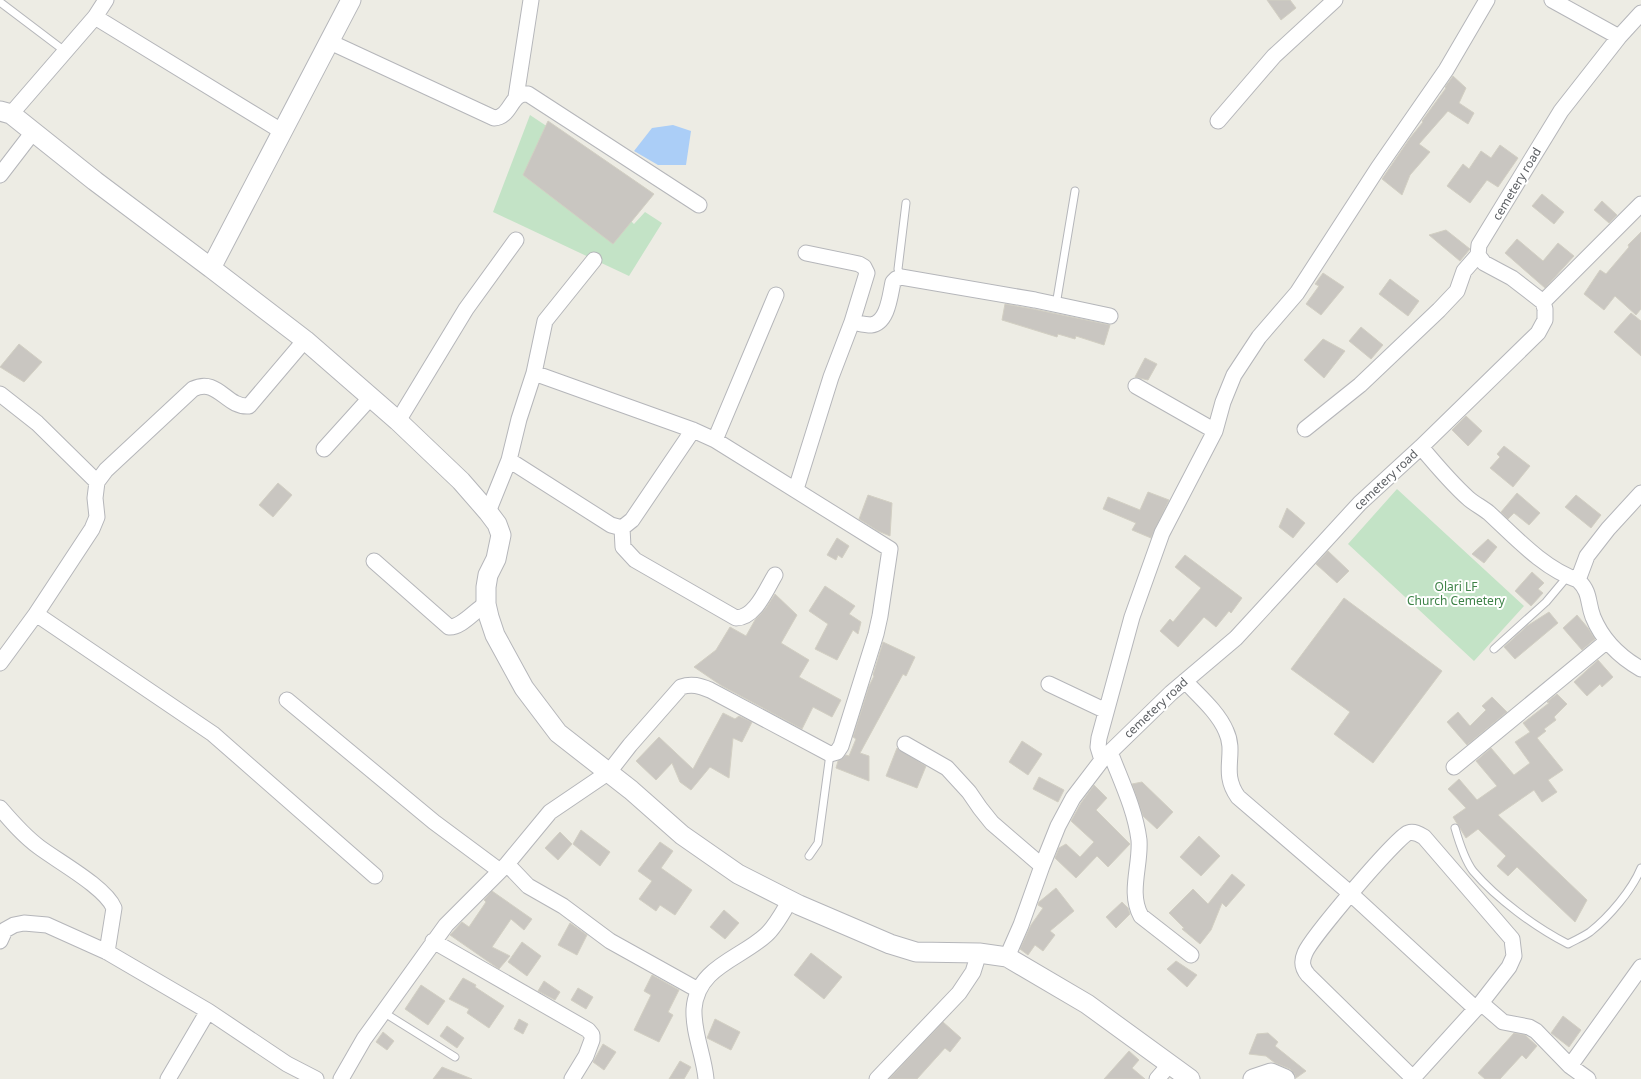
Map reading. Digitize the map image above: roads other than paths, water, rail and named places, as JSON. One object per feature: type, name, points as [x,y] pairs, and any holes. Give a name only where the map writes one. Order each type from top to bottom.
[{"type":"street","points":[[106,0],[66,52],[6,112],[305,340],[398,421],[461,481],[497,524],[501,535],[496,559],[487,581],[486,604],[495,635],[524,688],[558,733],[609,772],[682,835],[738,874],[790,900],[890,944],[916,952],[979,954],[1007,957],[1087,1004],[1190,1079]]},
{"type":"street","points":[[211,268],[351,0]]},
{"type":"street","points":[[330,42],[494,118],[501,117],[507,113],[516,97],[531,0]]},
{"type":"street","points":[[1218,121],[1274,56],[1335,0]]},
{"type":"street","points":[[1191,955],[1141,916],[1137,908],[1135,898],[1139,842],[1136,824],[1106,756],[1098,747],[1106,711],[1132,617],[1162,534],[1215,431],[1223,402],[1234,375],[1259,337],[1297,293],[1378,168],[1446,70],[1487,0]]},
{"type":"street","points":[[1552,0],[1619,37]]},
{"type":"street","name":"cemetery road","points":[[1478,255],[1479,245],[1561,111],[1619,37],[1641,14]]},
{"type":"street","points":[[94,17],[283,132]]},
{"type":"street","points":[[516,97],[522,94],[528,94],[699,204]]},
{"type":"street","points":[[0,175],[34,132]]},
{"type":"street","points":[[1305,429],[1360,385],[1439,310],[1457,291],[1464,271],[1478,255],[1484,263],[1512,278],[1543,302],[1641,204]]},
{"type":"street","points":[[398,421],[466,309],[516,240]]},
{"type":"street","points":[[796,489],[831,377],[852,322],[867,273],[864,267],[859,264],[806,253]]},
{"type":"street","points":[[488,512],[509,460],[519,419],[534,373],[545,321],[594,260]]},
{"type":"street","points":[[852,322],[869,325],[879,321],[884,316],[893,282],[901,277],[1110,316]]},
{"type":"street","points":[[715,440],[776,295]]},
{"type":"street","name":"cemetery road","points":[[1007,957],[1031,901],[1042,866],[1058,826],[1074,798],[1106,756],[1138,723],[1236,638],[1360,503],[1421,447],[1538,333],[1545,320],[1545,308],[1543,302]]},
{"type":"street","points":[[0,663],[36,614],[92,530],[97,518],[95,498],[97,482],[106,470],[193,389],[200,386],[207,386],[216,389],[242,407],[249,406],[305,340]]},
{"type":"street","points":[[341,1079],[357,1050],[446,924],[504,868],[550,812],[609,772],[681,687],[688,684],[697,684],[823,752],[830,754],[837,752],[841,746],[876,634],[890,549],[796,489],[715,440],[693,430],[534,373]]},
{"type":"street","points":[[1136,386],[1215,431]]},
{"type":"street","points":[[0,394],[37,423],[97,482]]},
{"type":"street","points":[[324,449],[371,397]]},
{"type":"street","points":[[622,528],[632,520],[693,430]]},
{"type":"street","points":[[1421,447],[1451,483],[1470,500],[1488,512],[1502,528],[1550,567],[1573,578],[1585,587],[1590,598],[1593,615],[1607,641],[1632,664],[1641,669]]},
{"type":"street","points":[[509,460],[611,525],[622,528]]},
{"type":"street","points":[[1573,578],[1587,556],[1608,529],[1641,493]]},
{"type":"street","points":[[622,528],[623,547],[635,560],[736,618],[744,618],[751,613],[775,576]]},
{"type":"street","points":[[374,561],[449,626],[455,627],[461,624],[470,615],[486,604]]},
{"type":"street","points":[[36,614],[213,734],[375,876]]},
{"type":"street","points":[[1454,767],[1607,641]]},
{"type":"street","points":[[1185,681],[1215,715],[1226,731],[1230,744],[1229,781],[1238,797],[1479,1006],[1503,1022],[1528,1027],[1536,1031],[1570,1066],[1588,1079]]},
{"type":"street","points":[[1049,684],[1106,711]]},
{"type":"street","points":[[287,700],[434,822],[504,868],[528,886],[563,906],[610,941],[698,990]]},
{"type":"street","points":[[905,744],[947,768],[966,788],[992,823],[1042,866]]},
{"type":"street","points":[[0,808],[25,836],[100,890],[112,902],[114,908],[107,952]]},
{"type":"street","points":[[1409,833],[1417,833],[1424,837],[1512,939],[1514,956],[1508,967],[1479,1006],[1413,1079],[1303,970],[1302,962],[1305,952],[1351,894],[1402,837],[1409,833]]},
{"type":"street","points":[[706,1079],[695,1024],[694,1008],[698,990],[707,976],[718,967],[766,935],[778,920],[790,900]]},
{"type":"street","points":[[0,941],[5,930],[14,924],[24,923],[46,925],[107,952],[208,1011],[287,1064],[316,1079]]},
{"type":"street","points":[[433,941],[588,1030],[592,1035],[590,1046],[572,1079]]},
{"type":"street","points":[[877,1079],[959,993],[973,972],[979,954]]},
{"type":"street","points":[[1570,1066],[1641,967]]},
{"type":"street","points":[[168,1079],[208,1011]]},
{"type":"street","points":[[1157,1079],[1170,1064]]},
{"type":"street","points":[[1253,1079],[1271,1074],[1285,1079]]},
{"type":"lane","points":[[0,2],[66,52]]},
{"type":"lane","points":[[1056,305],[1074,190]]},
{"type":"lane","points":[[901,277],[898,269],[906,203]]},
{"type":"lane","points":[[1494,650],[1573,578]]},
{"type":"lane","points":[[809,856],[818,843],[830,754]]},
{"type":"lane","points":[[1455,828],[1465,857],[1472,870],[1514,911],[1547,933],[1568,944],[1590,932],[1619,903],[1637,878],[1641,868]]},
{"type":"lane","points":[[383,1012],[455,1057]]},
{"type":"water","points":[[673,125],[691,131],[686,165],[658,165],[634,151],[652,128]]},
{"type":"park label","name":"Olari LF Church Cemetery","points":[[1456,594]]}]
